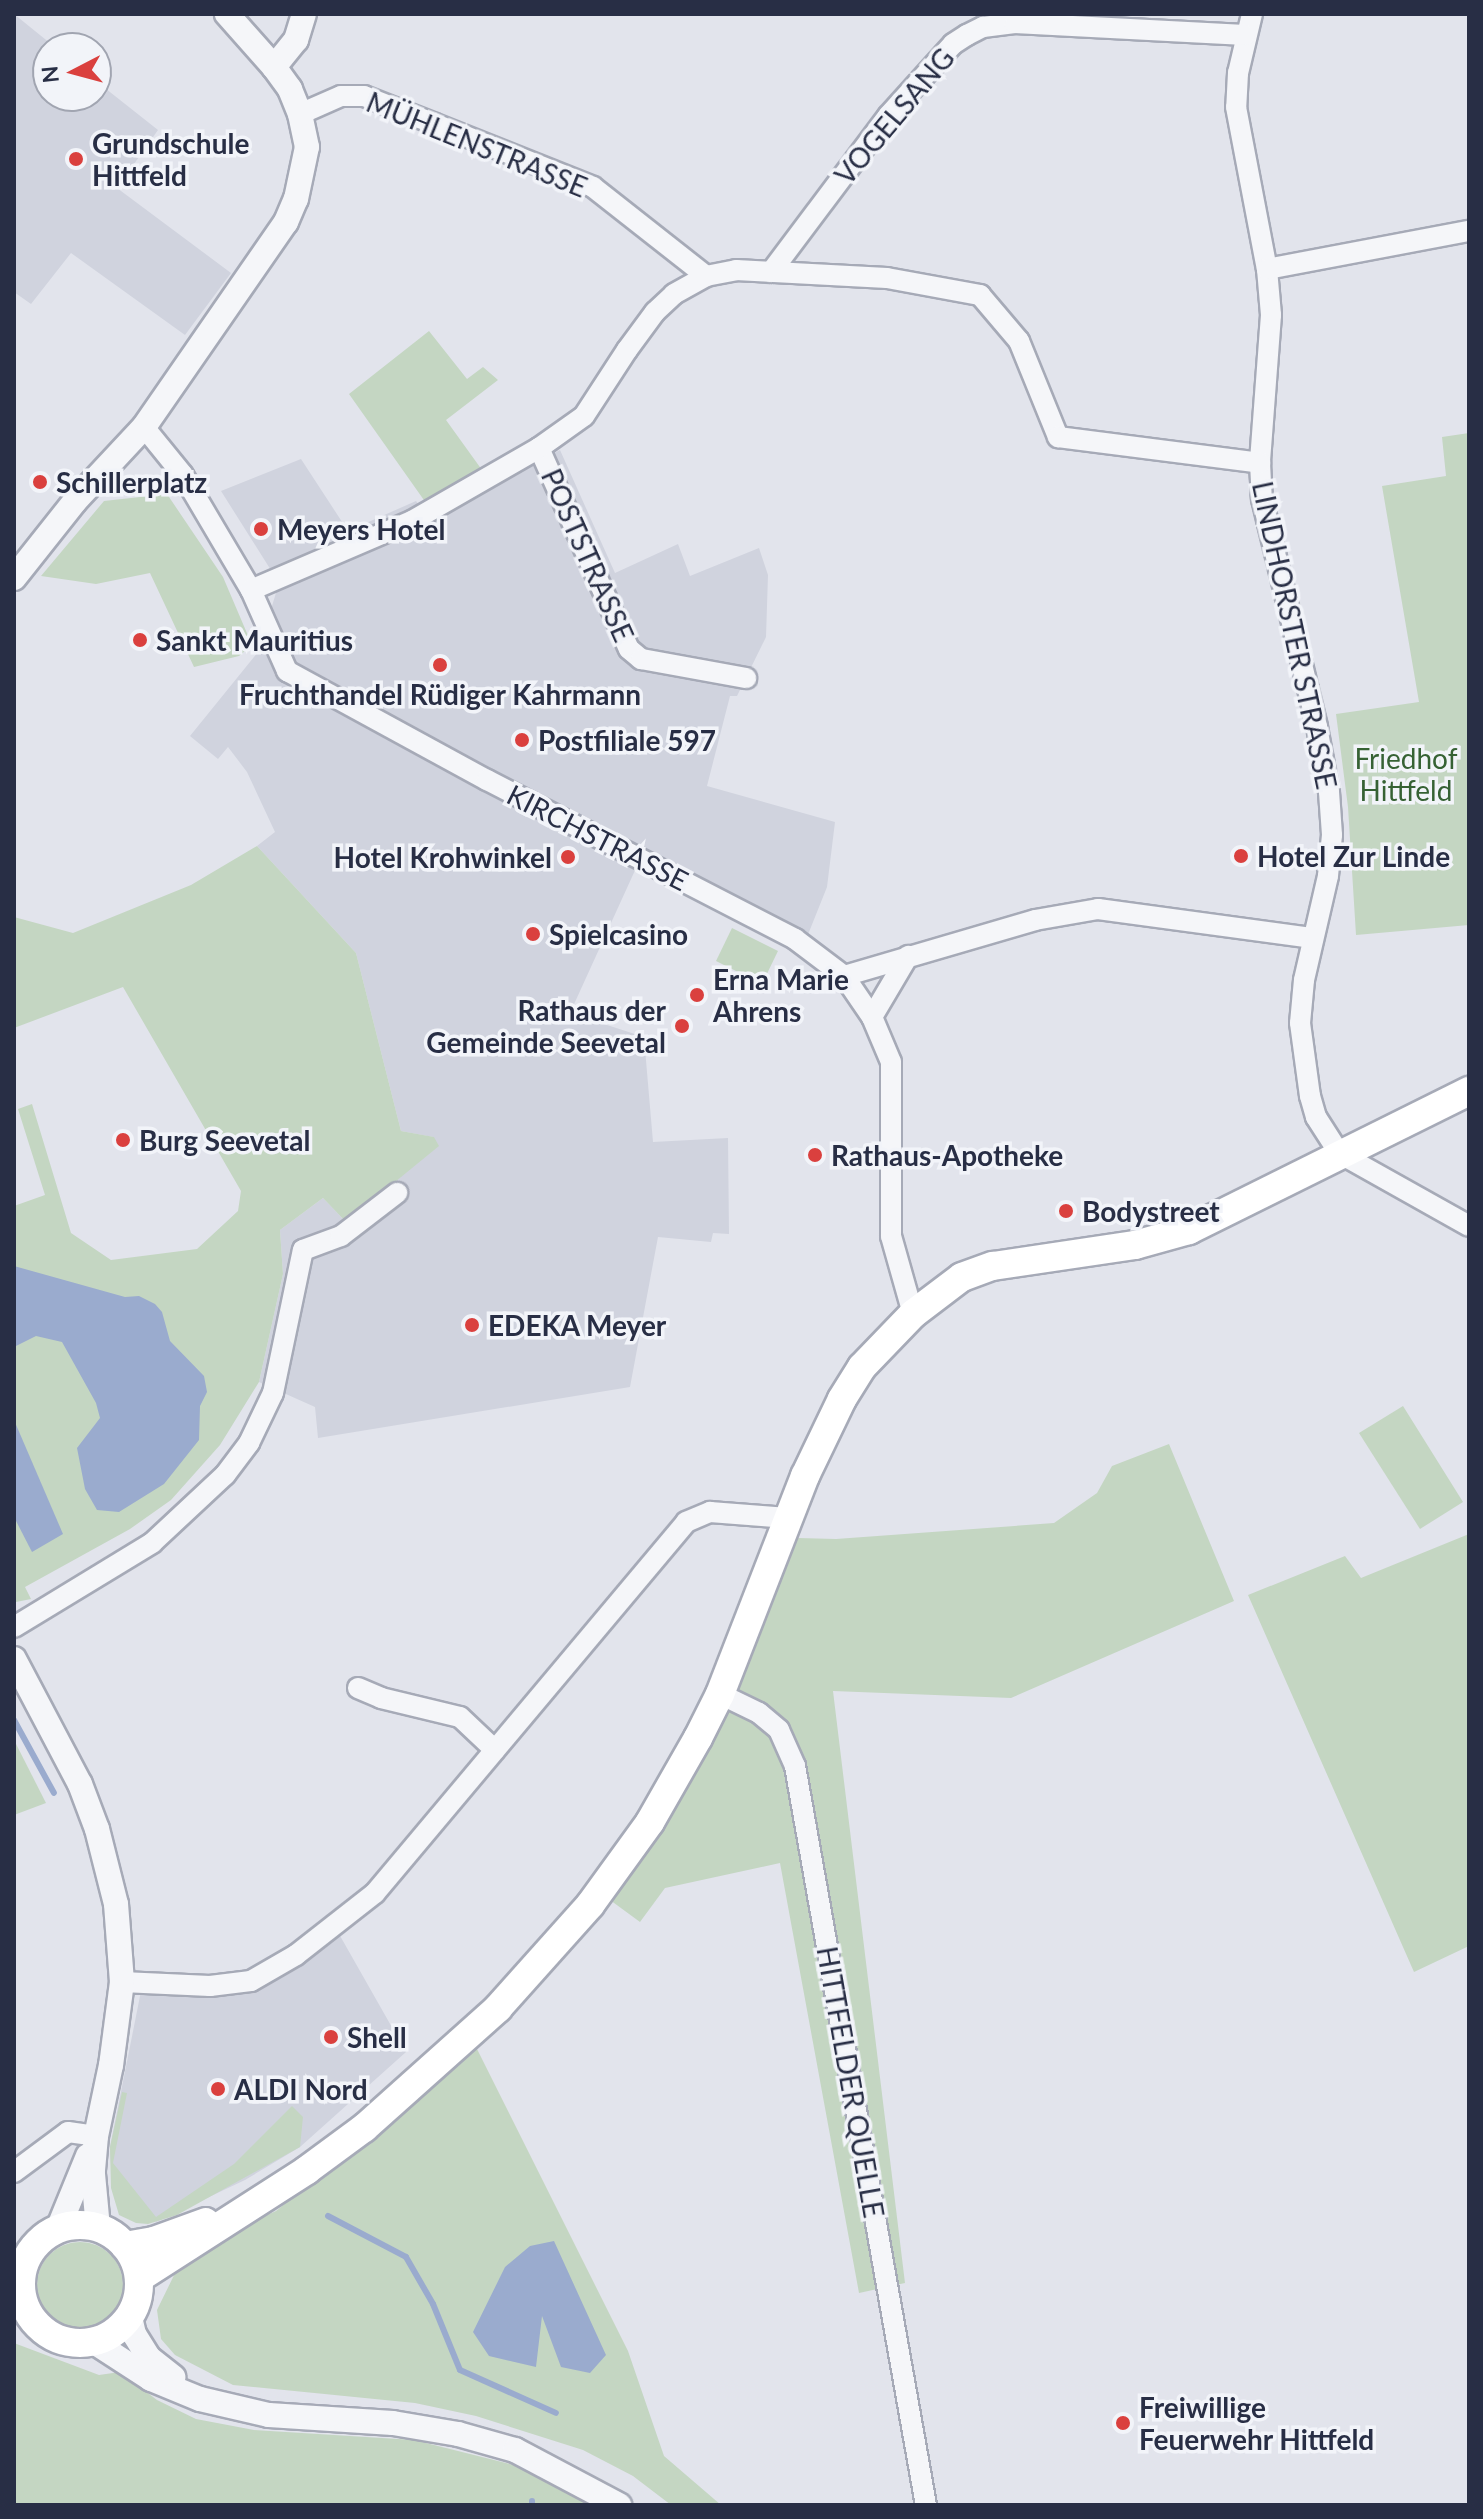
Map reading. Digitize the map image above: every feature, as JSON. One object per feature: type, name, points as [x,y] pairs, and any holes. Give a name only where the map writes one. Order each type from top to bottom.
[{"type":"main road","points":[[139,2278],[255,2204],[364,2128],[421,2080],[550,1953],[630,1853],[678,1776],[720,1694],[788,1518],[842,1399],[862,1367],[913,1314],[962,1277],[993,1266],[1135,1245],[1189,1230],[1469,1091]]},
{"type":"main road","points":[[125,2246],[154,2241],[255,2204]]},
{"type":"main road","points":[[71,2225],[98,2228],[125,2246],[134,2261],[139,2278],[136,2305],[130,2317],[108,2337],[94,2342],[59,2340],[23,2320],[17,2284],[31,2250],[58,2229],[71,2225]]},
{"type":"street","points":[[14,578],[75,501],[144,427],[286,222],[304,173],[307,147],[300,114],[290,89],[274,67],[227,14]]},
{"type":"street","points":[[274,67],[296,40],[304,14]]},
{"type":"street","name":"LINDHORSTER STRASSE","points":[[1252,14],[1245,35],[1236,107],[1267,269],[1271,315],[1260,463],[1268,537],[1317,727],[1329,792],[1332,835],[1328,876],[1304,980],[1302,1038],[1316,1117],[1339,1153]]},
{"type":"street","name":"VOGELSANG","points":[[771,272],[888,116],[953,44],[983,27],[1015,23],[1245,35]]},
{"type":"street","name":"MÜHLENSTRASSE","points":[[300,114],[333,98],[364,96],[463,135],[593,187],[706,276]]},
{"type":"street","points":[[1267,269],[1469,231]]},
{"type":"street","points":[[251,590],[412,521],[539,448],[584,416],[627,350],[667,301],[706,276],[736,270],[887,278],[980,295],[1019,341],[1058,437],[1260,463]]},
{"type":"street","name":"KIRCHSTRASSE","points":[[144,427],[183,475],[251,590],[287,671],[475,774],[795,939],[844,976],[872,1017],[891,1062],[891,1236],[913,1314]]},
{"type":"street","name":"POSTSTRASSE","points":[[539,448],[583,541],[618,632],[629,649],[641,659],[746,678]]},
{"type":"street","points":[[844,976],[1035,920],[1098,909],[1313,938]]},
{"type":"street","points":[[872,1017],[908,956]]},
{"type":"street","points":[[1339,1153],[1469,1226]]},
{"type":"street","points":[[14,1627],[152,1543],[225,1475],[249,1443],[273,1393],[303,1250],[341,1236],[397,1193]]},
{"type":"street","points":[[122,1982],[210,1986],[251,1981],[296,1955],[375,1893],[686,1522],[710,1512],[788,1518]]},
{"type":"street","points":[[14,1659],[58,1740],[97,1829],[116,1904],[122,1982],[111,2065],[96,2136],[93,2202],[98,2228]]},
{"type":"street","points":[[358,1688],[381,1698],[460,1717],[495,1750]]},
{"type":"street","name":"HITTFELDER QUELLE","points":[[720,1694],[759,1713],[779,1730],[795,1766],[926,2505]]},
{"type":"street","points":[[17,2164],[68,2132],[96,2136]]},
{"type":"street","points":[[58,2229],[96,2136]]},
{"type":"street","points":[[130,2317],[134,2334],[149,2358],[178,2381],[231,2408]]},
{"type":"street","points":[[94,2342],[172,2390],[231,2408],[269,2415],[393,2423],[458,2434],[515,2450],[619,2505]]},
{"type":"shaded area","name":"Grundschule Hittfeld","points":[[14,14],[36,32],[32,32],[32,112],[112,112],[112,94],[158,130],[117,188],[231,273],[185,335],[71,253],[31,304],[14,292]]},
{"type":"shaded area","points":[[560,450],[615,573],[678,544],[690,576],[759,548],[768,575],[766,637],[737,696],[730,696],[707,786],[835,822],[827,887],[807,937],[642,855],[570,1013],[644,1037],[653,1142],[728,1138],[729,1234],[713,1233],[711,1242],[658,1237],[630,1387],[318,1438],[315,1407],[259,1382],[283,1274],[280,1230],[323,1198],[346,1222],[433,1137],[401,1131],[356,953],[257,846],[275,832],[247,772],[228,747],[218,759],[190,736],[258,652],[279,583],[221,491],[301,459],[348,531],[416,501],[429,519]]},
{"type":"shaded area","points":[[339,1934],[406,2052],[300,2147],[245,2180],[156,2222],[111,2165],[110,2147],[141,1991],[300,1963]]},
{"type":"green space","points":[[429,331],[467,379],[483,367],[498,380],[446,420],[482,470],[426,503],[349,394]]},
{"type":"green space","name":"Friedhof Hittfeld","points":[[1469,433],[1469,925],[1356,935],[1348,807],[1336,714],[1419,702],[1382,486],[1446,476],[1442,437]]},
{"type":"green space","points":[[167,494],[223,577],[252,645],[239,656],[194,667],[150,573],[96,584],[41,576],[104,501]]},
{"type":"green space","points":[[257,846],[356,953],[401,1131],[434,1137],[439,1146],[346,1222],[323,1198],[280,1230],[283,1274],[259,1382],[220,1445],[171,1500],[130,1529],[25,1587],[31,1599],[16,1602],[14,1206],[45,1195],[18,1109],[32,1104],[71,1233],[111,1260],[197,1249],[238,1211],[241,1191],[123,987],[14,1028],[14,917],[73,933],[191,885]]},
{"type":"green space","points":[[732,928],[778,951],[762,984],[716,961]]},
{"type":"green space","points":[[1403,1406],[1463,1502],[1420,1529],[1359,1433]]},
{"type":"green space","points":[[1169,1444],[1234,1601],[1011,1698],[833,1691],[905,2283],[859,2293],[780,1863],[665,1888],[640,1922],[610,1900],[700,1764],[798,1538],[836,1539],[1054,1523],[1097,1493],[1112,1466]]},
{"type":"green space","points":[[1469,1534],[1469,1946],[1414,1972],[1248,1595],[1345,1556],[1361,1578]]},
{"type":"green space","points":[[14,1740],[46,1803],[14,1815]]},
{"type":"green space","points":[[476,2047],[628,2351],[664,2456],[721,2505],[671,2505],[633,2476],[583,2450],[476,2416],[415,2403],[233,2385],[175,2355],[161,2339],[157,2310],[180,2263],[228,2233],[276,2211]]},
{"type":"green space","points":[[122,2092],[127,2093],[113,2163],[156,2217],[234,2164],[292,2106],[303,2117],[300,2147],[177,2215],[148,2224],[136,2223],[119,2215],[111,2188],[110,2147]]},
{"type":"green space","points":[[72,2242],[88,2242],[111,2254],[120,2268],[123,2285],[120,2302],[111,2316],[88,2328],[72,2328],[56,2321],[44,2309],[37,2293],[37,2277],[44,2261],[56,2249]]},
{"type":"green space","points":[[14,2343],[99,2375],[120,2372],[157,2400],[196,2419],[254,2430],[414,2440],[526,2468],[595,2505],[14,2505]]},
{"type":"water","points":[[14,1266],[125,1297],[139,1296],[155,1304],[162,1312],[170,1341],[204,1376],[207,1392],[200,1406],[199,1440],[164,1484],[119,1512],[97,1510],[85,1489],[77,1448],[100,1418],[96,1403],[62,1342],[36,1336],[14,1347]]},
{"type":"water","points":[[14,1420],[63,1534],[32,1552],[14,1517]]},
{"type":"water","points":[[554,2241],[606,2355],[590,2373],[561,2367],[542,2316],[536,2367],[489,2356],[473,2332],[505,2267],[530,2246]]},
{"type":"waterway","points":[[14,1720],[54,1793]]},
{"type":"waterway","points":[[328,2216],[406,2257],[433,2304],[460,2370],[556,2413]]},
{"type":"place","name":"Grundschule Hittfeld","points":[[76,159]]},
{"type":"place","name":"Schillerplatz","points":[[40,482]]},
{"type":"place","name":"Meyers Hotel","points":[[261,529]]},
{"type":"place","name":"Sankt Mauritius","points":[[140,640]]},
{"type":"place","name":"Fruchthandel Rüdiger Kahrmann","points":[[440,665]]},
{"type":"place","name":"Postfiliale 597","points":[[522,740]]},
{"type":"place","name":"Hotel Zur Linde","points":[[1241,856]]},
{"type":"place","name":"Hotel Krohwinkel","points":[[568,857]]},
{"type":"place","name":"Spielcasino","points":[[533,934]]},
{"type":"place","name":"Erna Marie Ahrens","points":[[697,995]]},
{"type":"place","name":"Rathaus der Gemeinde Seevetal","points":[[682,1026]]},
{"type":"place","name":"Burg Seevetal","points":[[123,1140]]},
{"type":"place","name":"Rathaus-Apotheke","points":[[815,1155]]},
{"type":"place","name":"Bodystreet","points":[[1066,1211]]},
{"type":"place","name":"EDEKA Meyer","points":[[472,1325]]},
{"type":"place","name":"Shell","points":[[331,2037]]},
{"type":"place","name":"ALDI Nord","points":[[218,2089]]},
{"type":"place","name":"Freiwillige Feuerwehr Hittfeld","points":[[1123,2423]]}]
